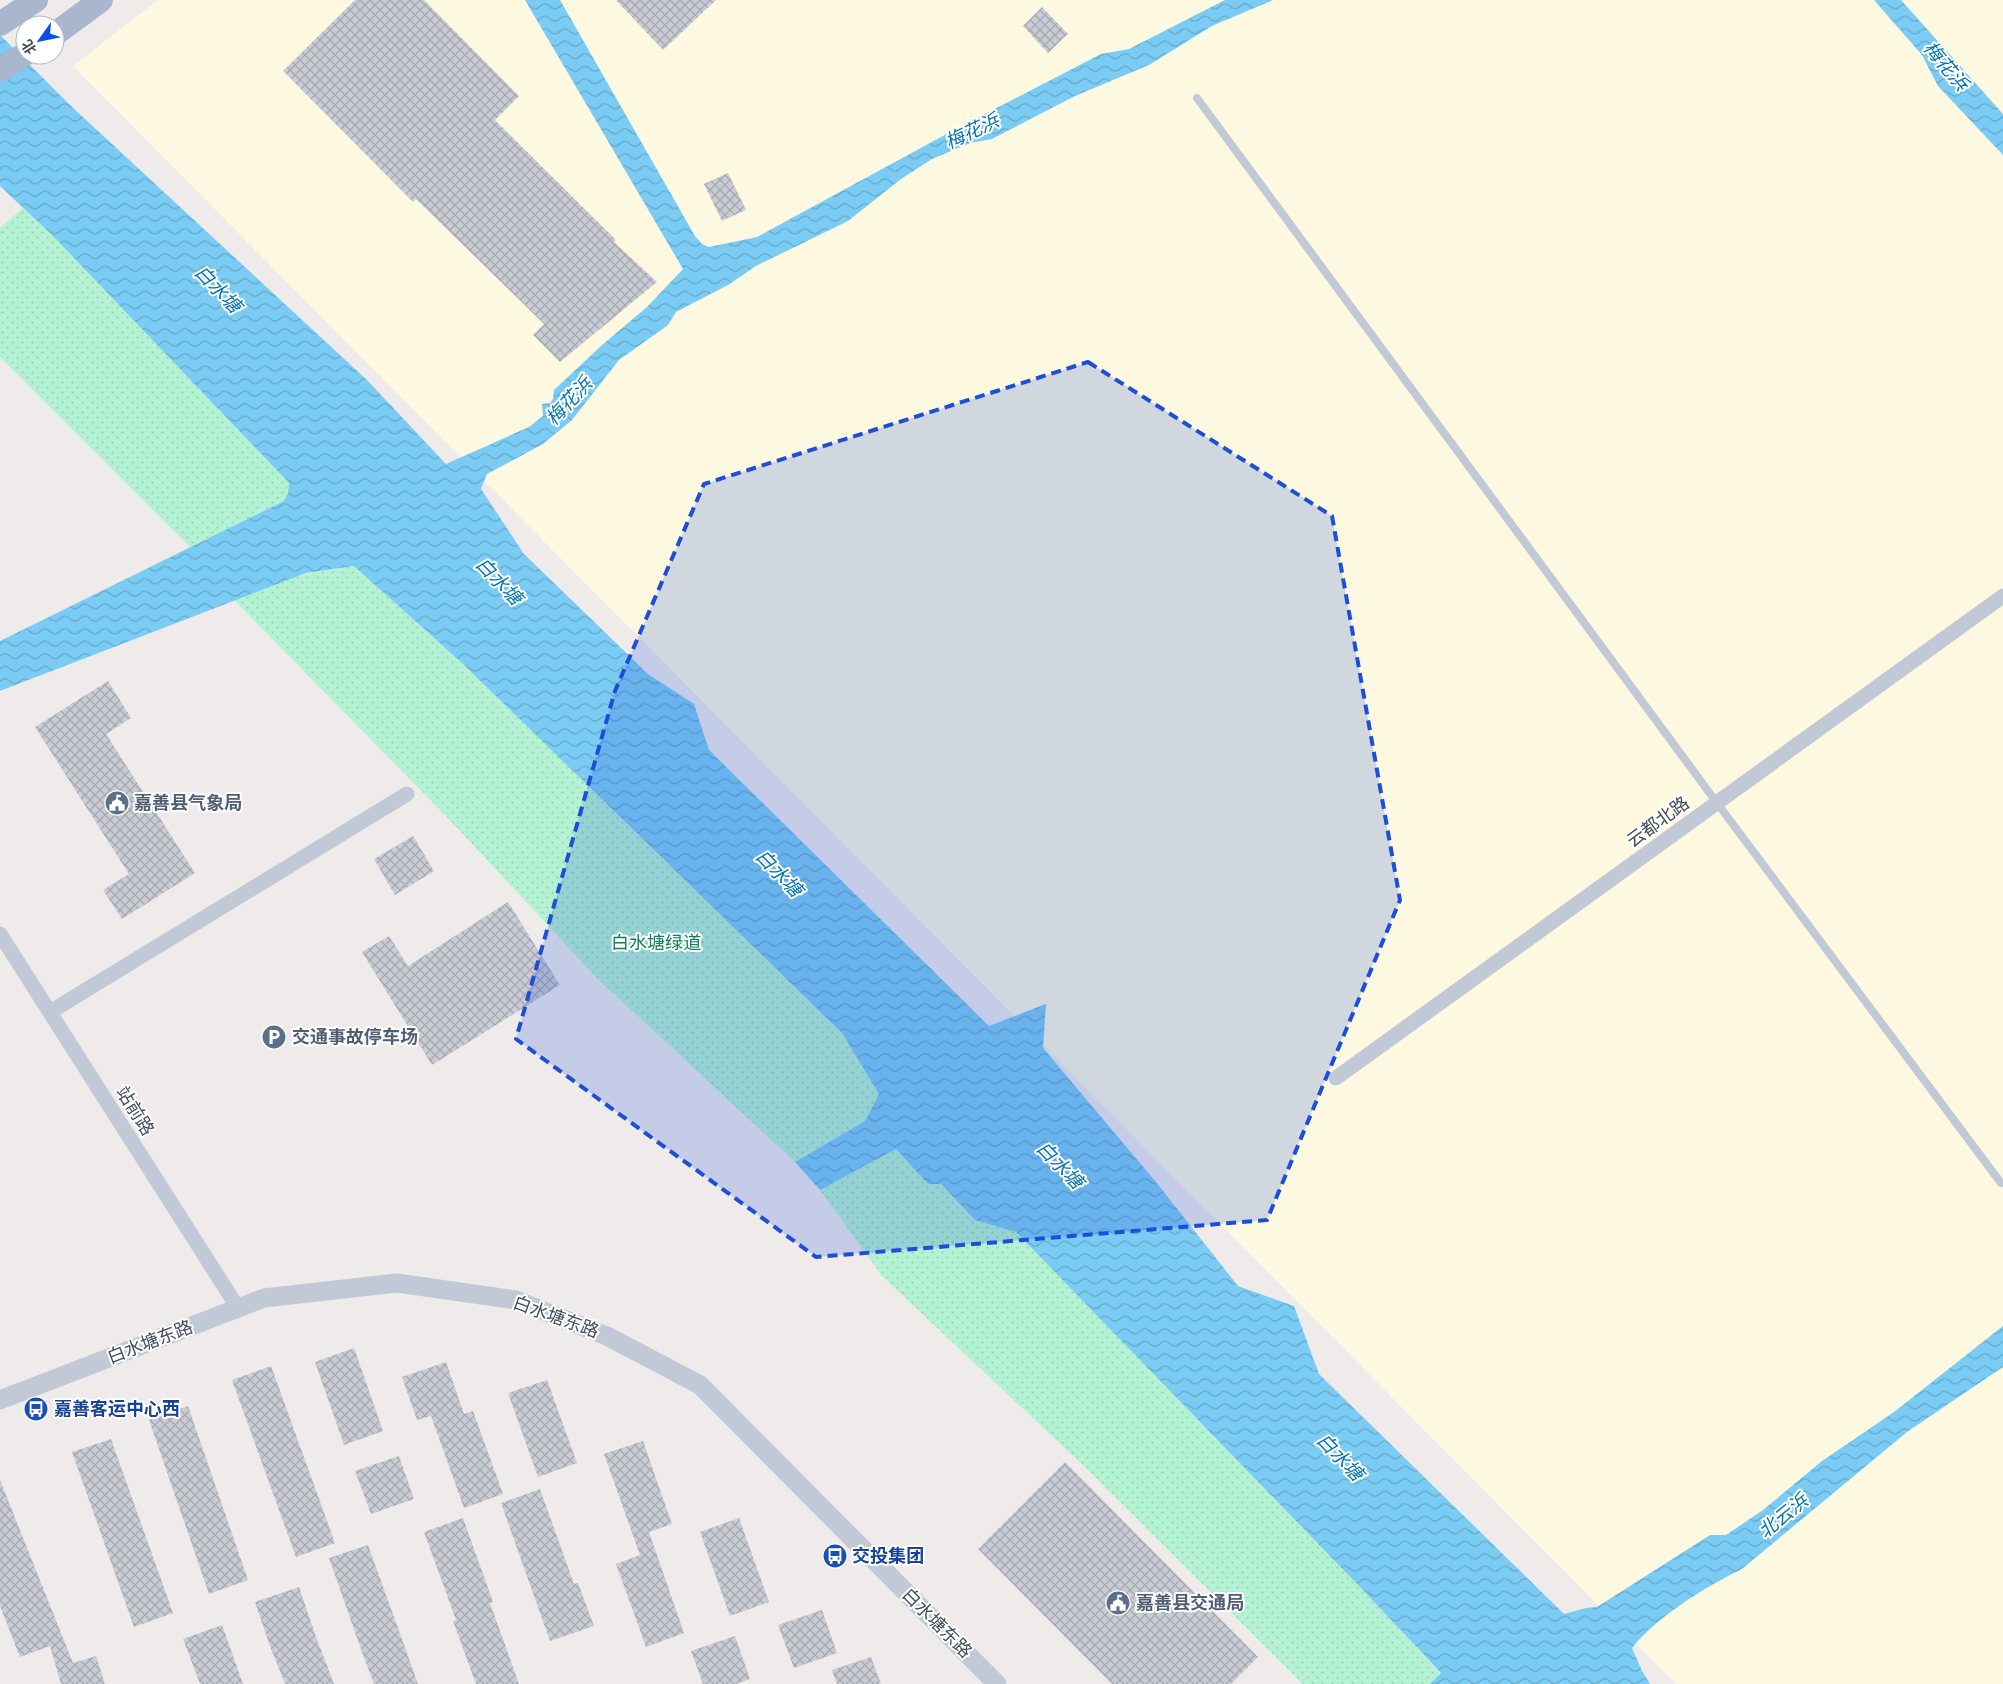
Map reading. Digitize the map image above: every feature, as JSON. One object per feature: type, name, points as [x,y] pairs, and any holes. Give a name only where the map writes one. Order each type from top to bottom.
[{"type":"main road","points":[[0,24],[36,0]]},
{"type":"main road","points":[[65,27],[100,0]]},
{"type":"main road","points":[[0,70],[15,60]]},
{"type":"street","name":"云都北路","points":[[1336,1078],[2003,596]]},
{"type":"street","points":[[50,1012],[406,794]]},
{"type":"street","name":"站前路","points":[[0,934],[238,1308]]},
{"type":"street","name":"白水塘东路","points":[[0,1400],[264,1298],[397,1283],[516,1300],[607,1336],[700,1385],[997,1684]]},
{"type":"lane","points":[[1197,98],[1717,803],[2001,1183]]},
{"type":"highlighted area","points":[[1088,362],[1332,516],[1400,900],[1267,1220],[816,1257],[516,1039],[615,691],[704,484]]},
{"type":"shaded area","points":[[158,0],[2003,0],[2003,1684],[1676,1684],[73,66]]},
{"type":"green space","points":[[23,208],[54,237],[289,483],[288,493],[284,501],[190,547],[0,357],[0,228]]},
{"type":"green space","name":"白水塘绿道","points":[[354,566],[463,664],[842,1033],[879,1094],[865,1121],[795,1162],[597,978],[446,816],[234,600],[300,575]]},
{"type":"green space","points":[[896,1149],[928,1184],[941,1184],[975,1220],[1016,1232],[1361,1588],[1441,1674],[1430,1684],[1303,1684],[1090,1472],[882,1276],[820,1190]]},
{"type":"water","points":[[525,0],[560,0],[695,236],[702,244],[709,247],[757,237],[952,131],[1101,54],[1129,49],[1225,0],[1273,0],[1212,26],[1149,65],[1075,96],[992,139],[970,143],[932,159],[901,179],[848,221],[756,266],[728,285],[676,312],[668,325],[619,360],[572,420],[543,444],[487,474],[481,489],[524,554],[648,674],[694,704],[709,750],[989,1026],[1046,1004],[1043,1048],[1156,1182],[1238,1286],[1294,1306],[1319,1374],[1564,1614],[1597,1607],[1710,1535],[1726,1535],[1763,1510],[1822,1461],[1894,1412],[2003,1326],[2003,1367],[1907,1432],[1742,1569],[1683,1603],[1655,1625],[1632,1648],[1650,1684],[1430,1684],[1441,1673],[1016,1232],[975,1220],[941,1184],[928,1184],[896,1149],[820,1190],[795,1162],[865,1121],[879,1094],[842,1033],[463,664],[354,566],[306,573],[0,691],[0,641],[284,501],[288,493],[289,483],[54,237],[0,186],[0,35],[15,50],[15,65],[30,65],[72,107],[367,380],[446,464],[529,427],[543,416],[542,404],[550,403],[553,399],[554,390],[602,345],[647,307],[683,269]]},
{"type":"water","name":"梅花浜","points":[[1874,0],[1901,0],[2003,114],[2003,155],[1938,86],[1922,55]]},
{"type":"building","points":[[355,0],[424,0],[519,96],[495,120],[616,240],[614,242],[657,282],[560,362],[533,335],[544,324],[416,199],[413,202],[283,71]]},
{"type":"building","points":[[616,0],[716,0],[663,50]]},
{"type":"building","points":[[1042,7],[1068,34],[1048,53],[1023,26]]},
{"type":"building","points":[[728,173],[746,210],[722,221],[704,184]]},
{"type":"building","name":"嘉善县气象局","points":[[108,681],[131,718],[106,734],[195,873],[122,919],[103,890],[129,874],[35,727]]},
{"type":"building","points":[[413,836],[434,871],[395,895],[374,859]]},
{"type":"building","points":[[508,902],[560,985],[432,1065],[362,952],[389,936],[408,966]]},
{"type":"building","points":[[354,1348],[383,1431],[344,1445],[315,1362]]},
{"type":"building","points":[[446,1362],[464,1414],[473,1411],[503,1494],[464,1508],[431,1416],[417,1420],[402,1377]]},
{"type":"building","points":[[271,1366],[335,1543],[296,1557],[232,1380]]},
{"type":"building","points":[[547,1380],[577,1463],[538,1477],[508,1393]]},
{"type":"building","points":[[188,1406],[248,1580],[209,1594],[149,1420]]},
{"type":"building","points":[[111,1439],[173,1613],[134,1627],[72,1452]]},
{"type":"building","points":[[643,1441],[672,1524],[649,1532],[684,1633],[646,1647],[616,1564],[640,1555],[604,1454]]},
{"type":"building","points":[[399,1456],[414,1499],[371,1514],[355,1471]]},
{"type":"building","name":"嘉善县交通局","points":[[1065,1462],[1258,1657],[1231,1684],[1112,1684],[978,1549]]},
{"type":"building","points":[[0,1480],[73,1663],[96,1656],[105,1684],[61,1684],[50,1646],[20,1657],[0,1606]]},
{"type":"building","points":[[540,1489],[574,1584],[578,1583],[594,1626],[550,1641],[501,1503]]},
{"type":"building","points":[[463,1518],[493,1602],[490,1603],[519,1684],[476,1684],[453,1621],[456,1620],[424,1532]]},
{"type":"building","points":[[739,1518],[769,1602],[730,1616],[700,1532]]},
{"type":"building","points":[[368,1545],[418,1684],[374,1684],[362,1652],[329,1558]]},
{"type":"building","points":[[299,1587],[334,1684],[285,1684],[270,1646],[255,1602]]},
{"type":"building","points":[[822,1610],[837,1653],[794,1668],[778,1625]]},
{"type":"building","points":[[222,1625],[243,1684],[200,1684],[183,1639]]},
{"type":"building","points":[[735,1636],[750,1679],[736,1684],[703,1684],[691,1651]]},
{"type":"building","points":[[871,1657],[881,1684],[837,1684],[832,1670]]},
{"type":"place","name":"嘉善县气象局","points":[[117,803]]},
{"type":"place","name":"交通事故停车场","points":[[274,1037]]},
{"type":"place","name":"嘉善客运中心西","points":[[36,1409]]},
{"type":"place","name":"交投集团","points":[[835,1556]]},
{"type":"place","name":"嘉善县交通局","points":[[1118,1603]]},
{"type":"water label","name":"白水塘","points":[[218,289]]},
{"type":"water label","name":"白水塘","points":[[499,581]]},
{"type":"water label","name":"白水塘","points":[[779,873]]},
{"type":"water label","name":"白水塘","points":[[1060,1165]]},
{"type":"water label","name":"白水塘","points":[[1340,1457]]},
{"type":"water label","name":"北云浜","points":[[1783,1516]]}]
